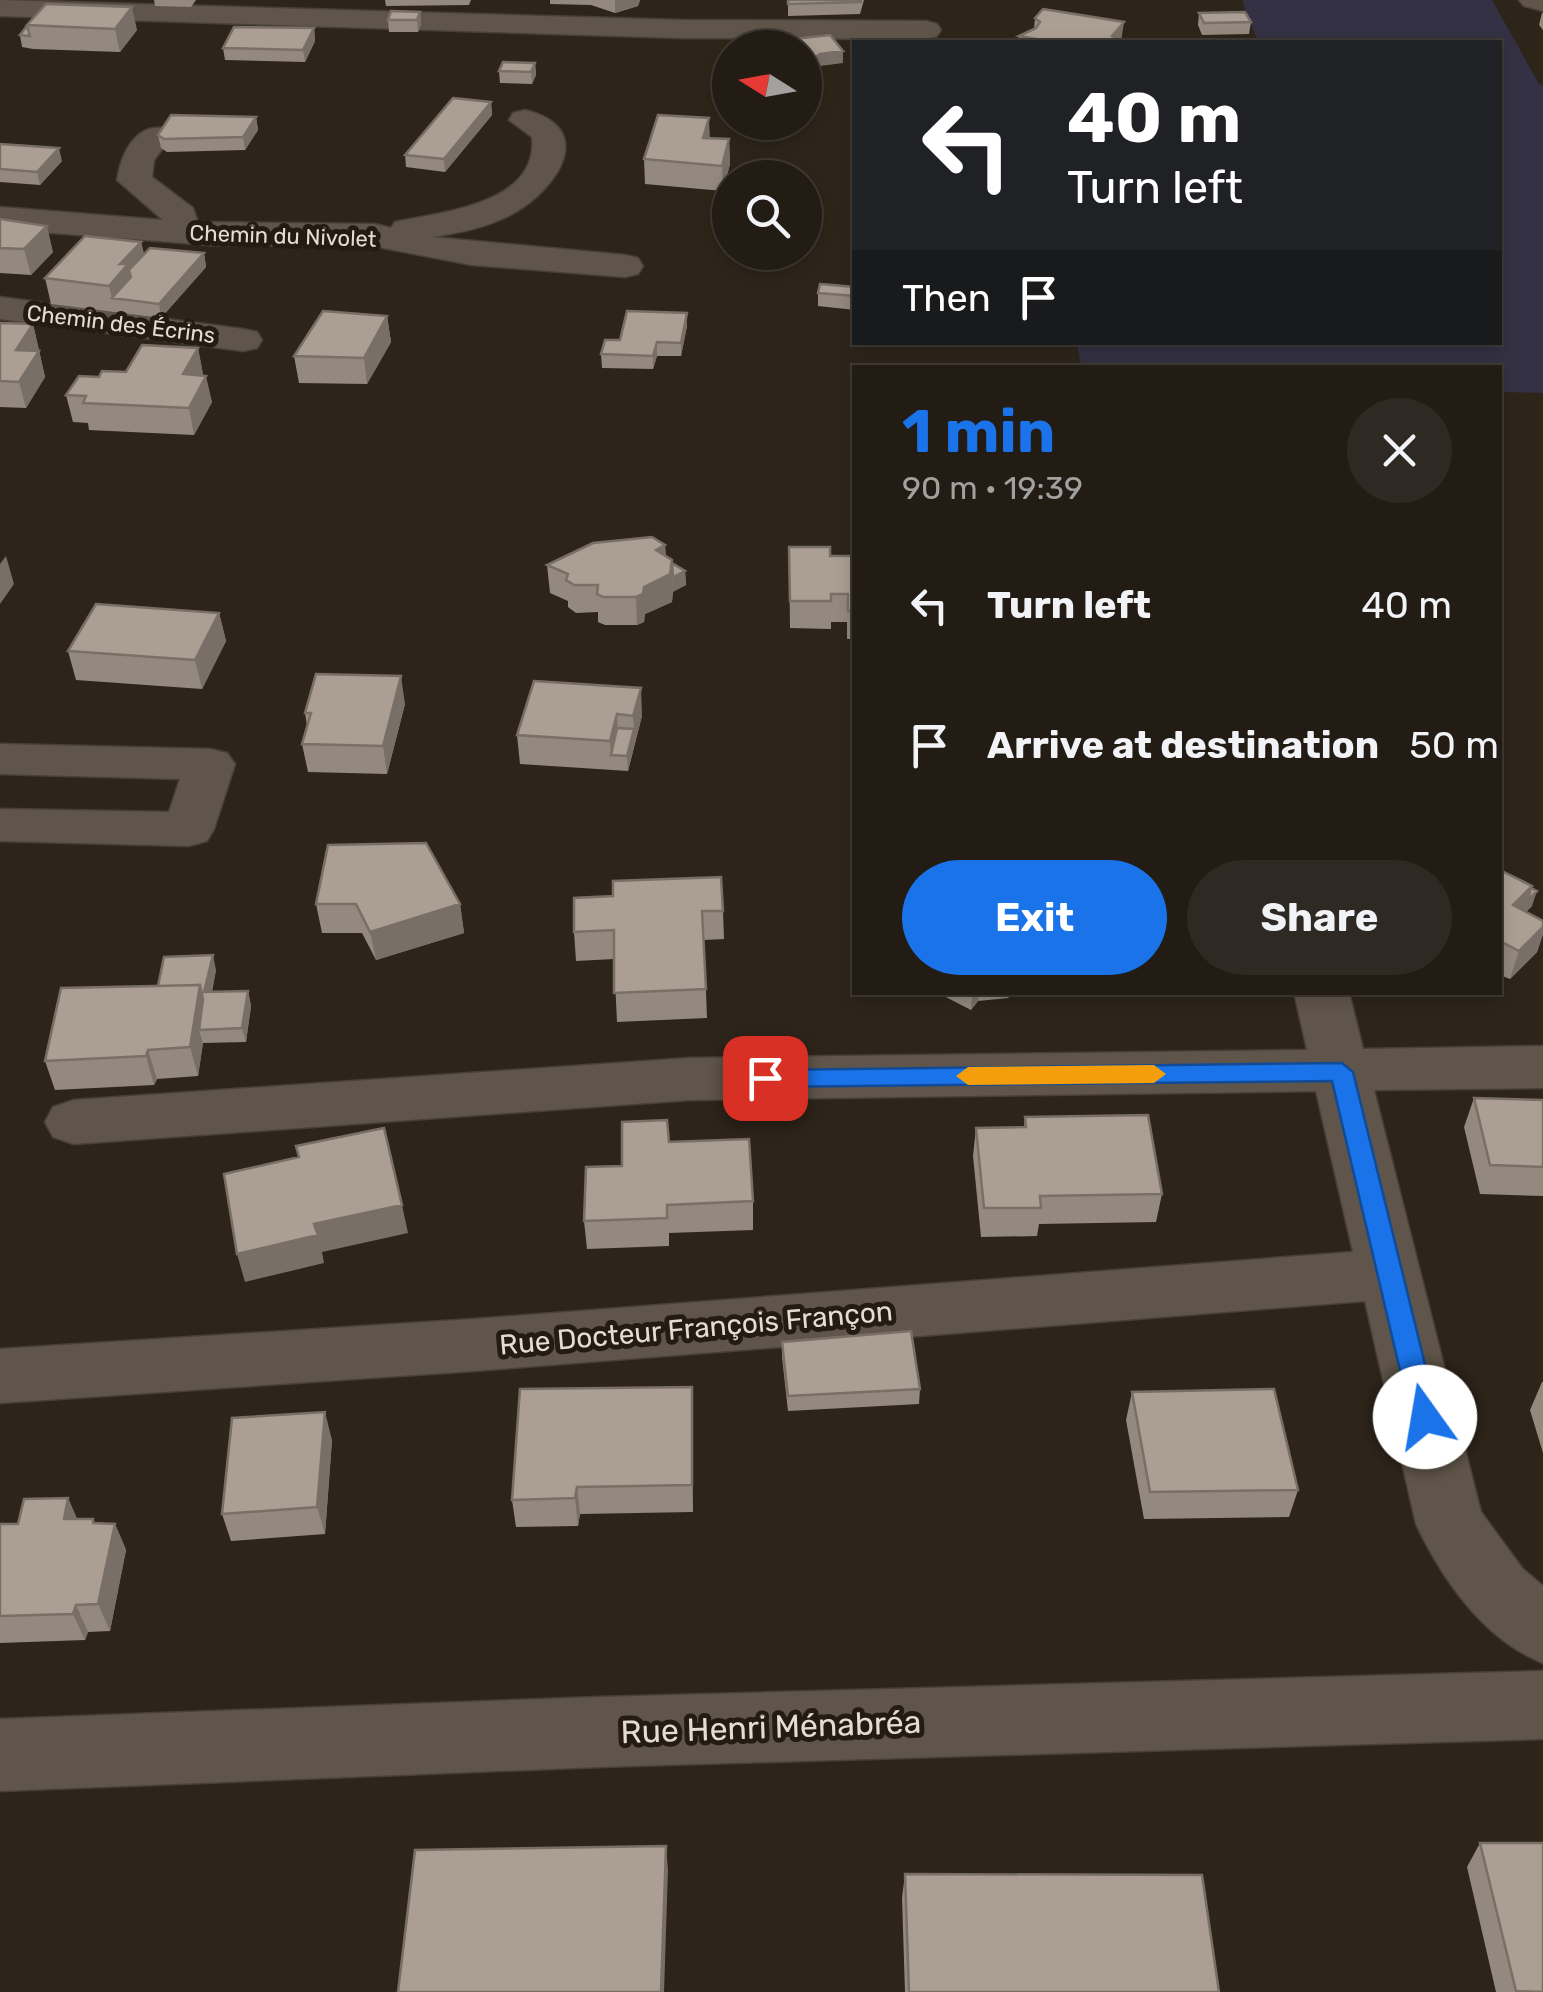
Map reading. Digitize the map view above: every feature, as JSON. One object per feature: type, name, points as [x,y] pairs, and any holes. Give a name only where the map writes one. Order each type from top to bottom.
[{"type":"street","points":[[1534,0],[1543,2]]},
{"type":"street","points":[[0,7],[681,29],[926,30]]},
{"type":"street","points":[[375,235],[474,218],[523,193],[547,160],[551,144],[548,132],[525,120]]},
{"type":"street","points":[[155,136],[137,159],[134,180],[174,206],[180,214],[179,232]]},
{"type":"street","name":"Chemin du Nivolet","points":[[0,218],[179,232],[375,235],[410,246],[472,254],[624,266]]},
{"type":"street","name":"Chemin des Écrins","points":[[0,308],[243,340]]},
{"type":"street","points":[[0,759],[210,764],[189,829],[0,825]]},
{"type":"street","points":[[1322,995],[1450,1524],[1497,1590],[1543,1630]]},
{"type":"street","points":[[74,1122],[690,1079],[1543,1067]]},
{"type":"street","name":"Rue Docteur François Françon","points":[[0,1376],[493,1344],[1392,1274]]},
{"type":"street","name":"Rue Henri Ménabréa","points":[[0,1755],[1543,1705]]},
{"type":"shaded area","points":[[1242,0],[1492,0],[1543,85],[1543,393],[1502,392],[1502,365],[1081,365],[1077,345],[1502,345],[1502,40],[1257,40]]},
{"type":"building","points":[[788,0],[861,0],[861,2],[788,4]]},
{"type":"building","points":[[46,4],[132,7],[115,29],[27,25]]},
{"type":"building","points":[[1043,9],[1124,22],[1112,36],[1120,40],[1042,40],[1019,36],[1036,28],[1040,22],[1035,18]]},
{"type":"building","points":[[391,11],[420,12],[417,20],[388,20]]},
{"type":"building","points":[[1245,12],[1251,22],[1204,23],[1199,13]]},
{"type":"building","points":[[234,27],[314,28],[303,50],[223,48]]},
{"type":"building","points":[[830,35],[843,51],[822,54],[822,36]]},
{"type":"building","points":[[503,62],[535,63],[531,72],[499,71]]},
{"type":"building","points":[[453,98],[491,102],[444,159],[405,155]]},
{"type":"building","points":[[171,115],[256,117],[243,137],[164,139],[158,135]]},
{"type":"building","points":[[658,115],[709,118],[703,138],[729,140],[724,160],[712,160],[712,165],[644,159]]},
{"type":"building","points":[[0,144],[59,148],[37,172],[0,169]]},
{"type":"building","points":[[0,219],[47,226],[24,249],[0,248]]},
{"type":"building","points":[[85,236],[141,242],[120,264],[128,264],[109,286],[45,278]]},
{"type":"building","points":[[150,248],[204,253],[159,304],[112,298],[131,277],[129,270]]},
{"type":"building","points":[[820,284],[852,287],[852,296],[818,293]]},
{"type":"building","points":[[323,311],[387,316],[364,358],[294,356]]},
{"type":"building","points":[[627,311],[687,313],[681,343],[657,342],[653,356],[601,354],[605,340],[620,340]]},
{"type":"building","points":[[0,323],[33,324],[16,350],[39,351],[19,382],[0,381]]},
{"type":"building","points":[[142,345],[198,348],[183,374],[206,376],[189,408],[83,403],[86,396],[66,395],[79,376],[99,377],[102,371],[126,372]]},
{"type":"building","points":[[652,537],[665,545],[656,550],[672,560],[670,574],[644,587],[643,594],[636,597],[603,597],[597,594],[598,585],[574,585],[566,580],[568,574],[547,565],[593,543]]},
{"type":"building","points":[[789,547],[830,547],[830,556],[852,556],[852,611],[848,611],[848,594],[831,594],[831,601],[790,601]]},
{"type":"building","points":[[672,563],[685,571],[673,577]]},
{"type":"building","points":[[96,604],[219,613],[195,660],[68,651]]},
{"type":"building","points":[[316,674],[401,676],[383,746],[302,744],[311,713],[305,713]]},
{"type":"building","points":[[534,681],[641,688],[633,716],[617,714],[610,741],[517,735]]},
{"type":"building","points":[[617,728],[634,729],[627,756],[611,755]]},
{"type":"building","points":[[426,843],[460,904],[370,932],[356,904],[316,904],[328,845]]},
{"type":"building","points":[[1502,871],[1532,886],[1513,905],[1543,921],[1543,927],[1519,951],[1502,942]]},
{"type":"building","points":[[721,877],[723,911],[702,911],[706,989],[614,993],[614,930],[574,932],[574,898],[613,896],[613,881]]},
{"type":"building","points":[[213,955],[204,992],[248,991],[242,1028],[199,1030],[203,999],[200,985],[158,986],[164,957]]},
{"type":"building","points":[[200,985],[190,1047],[148,1050],[146,1056],[45,1061],[61,988]]},
{"type":"building","points":[[1474,1098],[1543,1100],[1543,1167],[1490,1165]]},
{"type":"building","points":[[1148,1115],[1162,1194],[1040,1196],[1041,1208],[984,1208],[976,1128],[1026,1127],[1025,1117]]},
{"type":"building","points":[[667,1120],[669,1142],[749,1139],[753,1201],[667,1205],[667,1218],[584,1221],[586,1167],[622,1166],[622,1122]]},
{"type":"building","points":[[384,1128],[402,1205],[314,1224],[318,1235],[237,1254],[224,1174],[299,1157],[296,1146]]},
{"type":"building","points":[[911,1331],[920,1389],[788,1396],[782,1342]]},
{"type":"building","points":[[692,1387],[692,1485],[577,1487],[575,1498],[512,1500],[520,1389]]},
{"type":"building","points":[[1274,1389],[1298,1490],[1150,1492],[1132,1392]]},
{"type":"building","points":[[325,1412],[317,1507],[222,1514],[232,1418]]},
{"type":"building","points":[[68,1498],[64,1519],[115,1524],[98,1604],[76,1605],[73,1614],[0,1616],[0,1524],[18,1524],[24,1499]]},
{"type":"building","points":[[1480,1843],[1543,1843],[1543,1992],[1516,1991]]},
{"type":"building","points":[[666,1846],[661,1992],[398,1992],[415,1850]]},
{"type":"building","points":[[905,1874],[1202,1875],[1219,1992],[909,1992]]},
{"type":"slow traffic","points":[[968,1076],[1154,1074]]},
{"type":"route","points":[[765,1078],[1342,1072],[1425,1417]]}]
